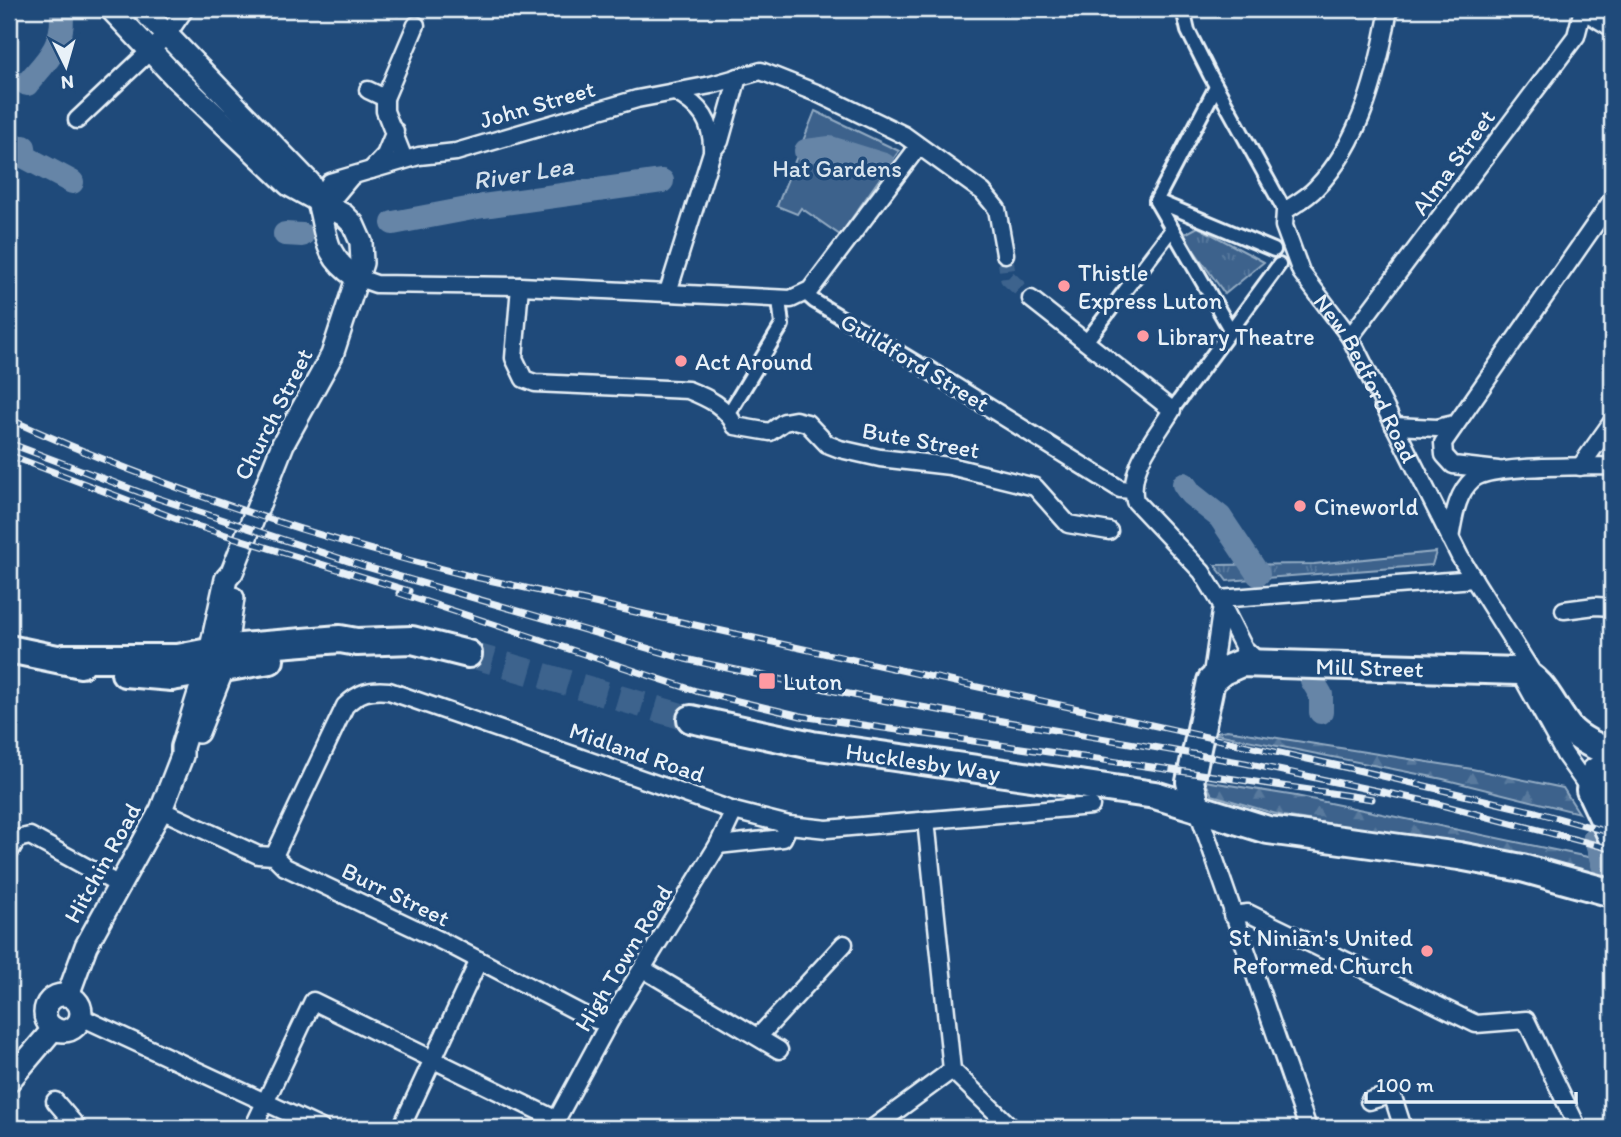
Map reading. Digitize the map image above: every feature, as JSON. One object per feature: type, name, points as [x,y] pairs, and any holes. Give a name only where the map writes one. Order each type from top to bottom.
[{"type":"highway","points":[[9,649],[64,659],[217,660],[340,651],[357,642],[412,640],[468,654]]},
{"type":"highway","points":[[1197,808],[1190,782],[1212,671],[1223,671],[1250,663]]},
{"type":"highway","name":"Mill Street","points":[[1250,663],[1527,673]]},
{"type":"highway","name":"New Bedford Road","points":[[1527,673],[1571,729],[1591,744],[1612,752]]},
{"type":"highway","name":"Hucklesby Way","points":[[691,719],[812,745],[1155,795],[1285,834],[1392,845],[1460,856],[1522,868],[1612,893]]},
{"type":"highway","points":[[1612,761],[1595,772],[1590,790],[1612,837]]},
{"type":"highway","name":"Hucklesby Way","points":[[1155,795],[1171,792],[1190,782]]},
{"type":"street","name":"Church Street","points":[[111,9],[149,50],[289,185],[319,200],[353,224],[363,254],[332,355],[283,444],[232,572],[223,587],[217,660]]},
{"type":"street","name":"Church Street","points":[[142,9],[304,177],[319,200],[326,243],[342,269],[356,277]]},
{"type":"street","points":[[77,120],[167,35],[185,9]]},
{"type":"street","points":[[1183,9],[1188,31],[1216,87],[1285,211],[1315,190],[1349,141],[1371,85],[1389,9]]},
{"type":"street","points":[[1584,10],[1612,28]]},
{"type":"street","name":"Alma Street","points":[[1350,337],[1576,36],[1584,10]]},
{"type":"street","points":[[401,161],[402,154],[395,131],[385,111],[385,97],[416,25]]},
{"type":"street","name":"John Street","points":[[319,200],[336,195],[351,177],[401,161],[456,152],[637,99],[761,71],[904,135],[983,192],[993,203],[999,217],[1005,254]]},
{"type":"street","points":[[712,152],[720,141],[738,77]]},
{"type":"street","points":[[1156,201],[1216,87]]},
{"type":"street","points":[[368,90],[385,97]]},
{"type":"street","points":[[668,292],[712,152],[713,137],[702,110],[675,92]]},
{"type":"street","points":[[369,171],[385,155],[395,131]]},
{"type":"street","points":[[356,277],[376,284],[520,286],[779,299],[806,294],[918,147]]},
{"type":"street","points":[[1612,200],[1443,443],[1447,461],[1469,468],[1498,470],[1612,466]]},
{"type":"street","points":[[1156,201],[1231,331]]},
{"type":"street","points":[[1156,201],[1275,250]]},
{"type":"street","name":"New Bedford Road","points":[[1285,211],[1284,226],[1301,272],[1350,337],[1450,538],[1527,673],[1565,755],[1590,790]]},
{"type":"street","points":[[1085,342],[1172,229]]},
{"type":"street","points":[[1250,663],[1221,602],[1202,572],[1135,501],[1132,490],[1133,475],[1172,410],[1279,265]]},
{"type":"street","name":"Bute Street","points":[[520,286],[514,358],[524,379],[535,383],[688,390],[708,398],[729,413],[736,426],[770,432],[785,422],[807,423],[827,444],[840,449],[880,458],[950,466],[1035,487],[1068,524],[1108,531]]},
{"type":"street","name":"Guildford Street","points":[[806,294],[1120,488],[1132,490]]},
{"type":"street","points":[[729,413],[782,325],[779,299]]},
{"type":"street","points":[[1031,299],[1172,410]]},
{"type":"street","points":[[1580,467],[1612,422]]},
{"type":"street","points":[[1394,426],[1437,428],[1454,424]]},
{"type":"street","points":[[1450,538],[1463,491],[1474,478],[1498,470]]},
{"type":"street","points":[[1221,602],[1474,579]]},
{"type":"street","points":[[1212,671],[1219,639],[1221,602]]},
{"type":"street","points":[[1564,610],[1612,607]]},
{"type":"street","name":"Hitchin Road","points":[[68,995],[82,956],[161,810],[183,756],[181,747],[190,713],[217,660]]},
{"type":"street","name":"Midland Road","points":[[274,856],[345,706],[364,692],[375,689],[389,691],[734,811],[789,825],[827,829],[1091,806]]},
{"type":"street","points":[[1197,808],[1308,1128]]},
{"type":"street","name":"Burr Street","points":[[161,810],[258,855],[274,856],[285,867],[479,960],[596,1020],[611,1019]]},
{"type":"street","name":"High Town Road","points":[[554,1124],[611,1019],[718,845],[734,811]]},
{"type":"street","points":[[926,820],[952,1070],[1012,1128]]},
{"type":"street","points":[[718,845],[783,838],[789,825]]},
{"type":"street","points":[[1213,849],[1218,836],[1227,829],[1251,825]]},
{"type":"street","points":[[9,853],[17,839],[30,836],[121,886]]},
{"type":"street","points":[[1232,915],[1248,913],[1476,1024],[1526,1020],[1578,1128]]},
{"type":"street","points":[[759,1036],[844,944]]},
{"type":"street","points":[[401,1128],[479,960]]},
{"type":"street","points":[[643,968],[779,1050]]},
{"type":"street","points":[[68,995],[81,1007],[81,1017],[69,1030],[54,1028],[47,1020],[47,1004],[56,996],[68,995]]},
{"type":"street","points":[[253,1128],[313,1001],[433,1058],[554,1124]]},
{"type":"street","points":[[81,1017],[321,1128]]},
{"type":"street","points":[[9,1081],[54,1028]]},
{"type":"street","points":[[873,1128],[952,1070]]},
{"type":"street","points":[[1369,1101],[1392,1094],[1403,1128]]},
{"type":"street","points":[[55,1101],[78,1128]]},
{"type":"green space","name":"Hat Gardens","points":[[815,111],[899,151],[840,235],[801,208],[797,214],[777,206]]},
{"type":"green space","points":[[1198,227],[1264,262],[1225,294],[1183,235]]},
{"type":"green space","points":[[1436,552],[1432,565],[1227,581],[1215,565],[1314,564]]},
{"type":"green space","points":[[1227,730],[1472,769],[1563,788],[1579,813],[1443,779],[1212,733]]},
{"type":"green space","points":[[1205,781],[1296,796],[1607,861],[1612,872],[1612,883],[1463,845],[1283,816],[1212,795]]},
{"type":"waterway","name":"River Lea","points":[[27,84],[47,61],[56,45],[62,27],[62,16]]},
{"type":"waterway","name":"River Lea","points":[[24,147],[25,157],[72,182]]},
{"type":"waterway","name":"River Lea","points":[[806,151],[830,148],[884,165]]},
{"type":"waterway","name":"River Lea","points":[[393,223],[483,206],[662,181]]},
{"type":"waterway","name":"River Lea","points":[[285,234],[302,235]]},
{"type":"waterway","name":"River Lea","points":[[1184,484],[1191,494],[1220,517],[1258,574]]},
{"type":"waterway","name":"River Lea","points":[[1312,680],[1321,695],[1321,712]]},
{"type":"waterway","name":"River Lea","points":[[1595,837],[1607,878]]},
{"type":"tunnel","points":[[393,15],[396,9]]},
{"type":"tunnel","points":[[1005,254],[1008,278],[1031,299]]},
{"type":"tunnel","points":[[468,654],[691,719]]},
{"type":"railway","points":[[9,419],[177,488],[291,526],[407,560],[1353,769],[1536,812],[1612,833]]},
{"type":"railway","points":[[9,443],[139,492],[363,566],[685,659],[858,696],[1245,763],[1430,802],[1612,849]]},
{"type":"railway","points":[[9,455],[190,524],[409,591]]},
{"type":"railway","points":[[399,593],[696,691],[801,716],[1372,799]]},
{"type":"place","name":"Thistle Express Luton","points":[[1064,286]]},
{"type":"place","name":"Library Theatre","points":[[1143,336]]},
{"type":"place","name":"Act Around","points":[[681,361]]},
{"type":"place","name":"Cineworld","points":[[1300,506]]},
{"type":"place","name":"Luton","points":[[767,681]]},
{"type":"place","name":"St Ninian's United Reformed Church","points":[[1427,951]]}]
